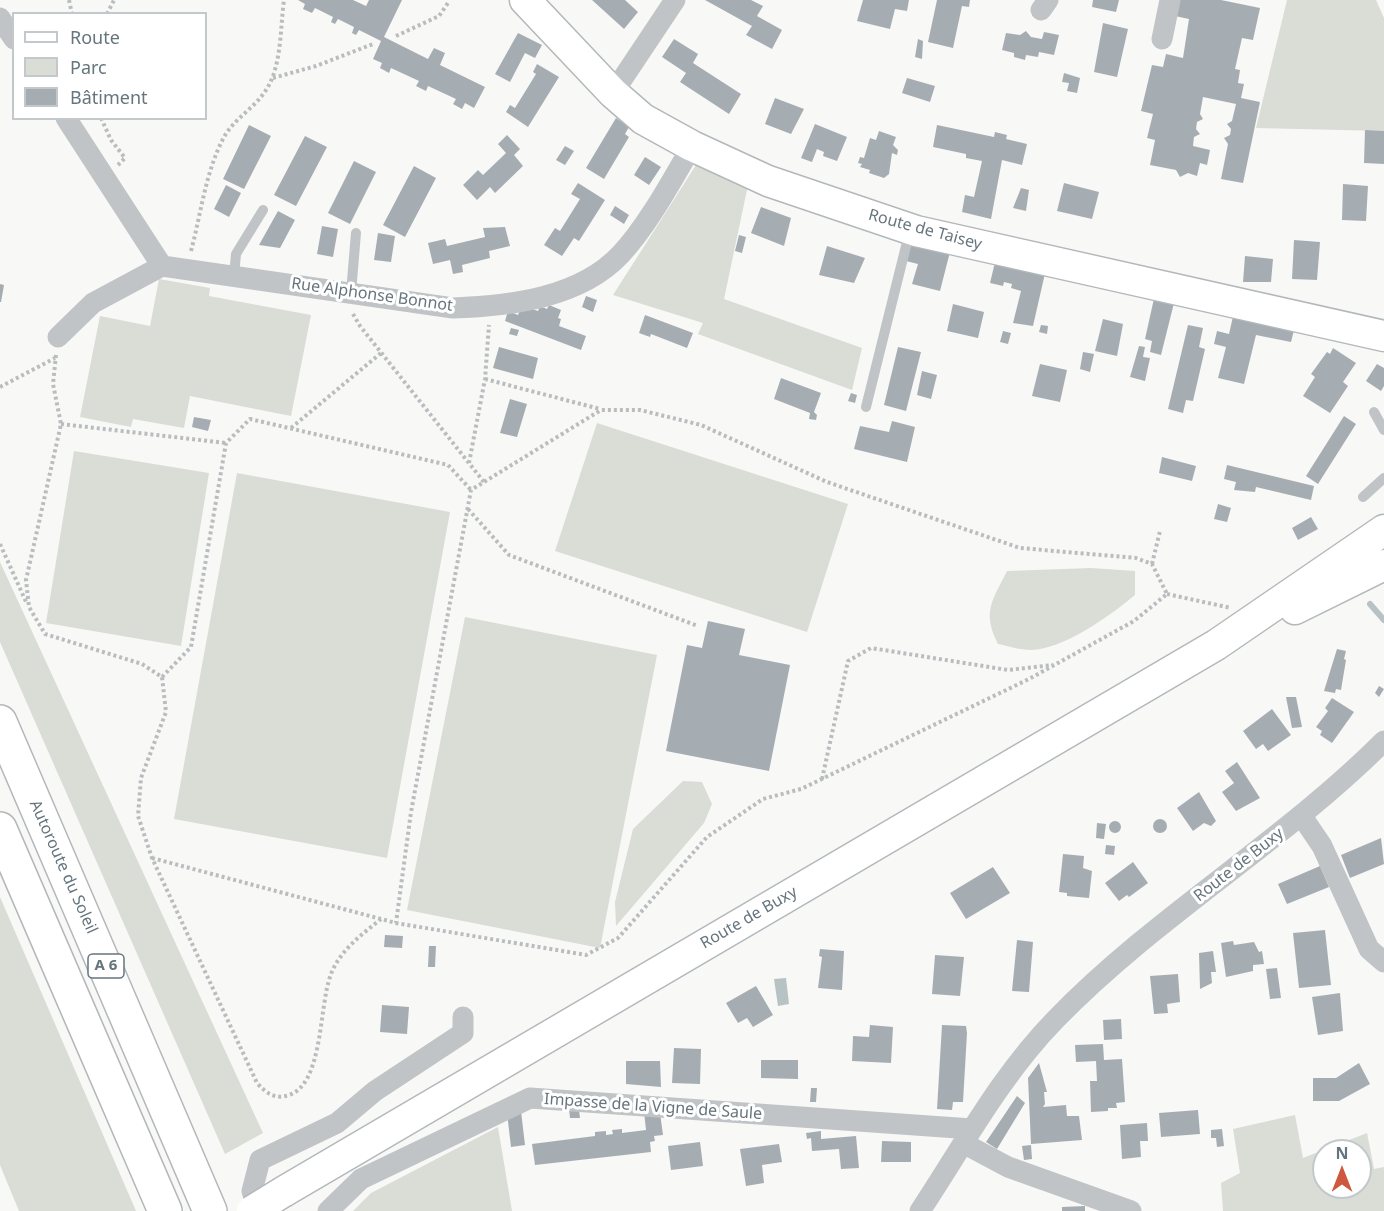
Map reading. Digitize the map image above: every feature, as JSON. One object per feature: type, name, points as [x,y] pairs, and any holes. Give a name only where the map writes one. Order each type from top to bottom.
[{"type":"highway","name":"Autoroute du Soleil","points":[[0,722],[210,1211]]},
{"type":"highway","name":"A 6","points":[[0,829],[165,1211]]},
{"type":"main road","name":"Route de Taisey","points":[[525,0],[613,93],[643,119],[692,146],[768,181],[910,229],[1384,336]]},
{"type":"main road","name":"Route de Buxy","points":[[252,1211],[1216,645],[1384,530]]},
{"type":"main road","name":"Route de Buxy","points":[[1216,645],[1384,565]]},
{"type":"street","points":[[613,93],[675,0]]},
{"type":"street","points":[[1162,39],[1170,0]]},
{"type":"street","points":[[0,18],[12,36]]},
{"type":"street","points":[[57,347],[93,303],[162,266],[67,120]]},
{"type":"street","name":"Rue Alphonse Bonnot","points":[[162,266],[453,308],[490,307],[563,290],[592,277],[621,255],[639,231],[692,146]]},
{"type":"street","name":"Route de Buxy","points":[[920,1211],[968,1136],[1032,1046],[1054,1020],[1095,981],[1350,776],[1384,741]]},
{"type":"street","name":"Route de Buxy","points":[[1301,815],[1322,846],[1369,949],[1384,962]]},
{"type":"street","points":[[258,1211],[252,1191],[260,1160],[337,1123],[375,1091],[463,1033],[463,1017]]},
{"type":"street","name":"Impasse de la Vigne de Saule","points":[[328,1211],[361,1179],[530,1098],[968,1136]]},
{"type":"street","points":[[968,1136],[1008,1167],[1131,1211]]},
{"type":"lane","points":[[234,276],[236,254],[263,210]]},
{"type":"lane","points":[[866,407],[910,229]]},
{"type":"lane","points":[[346,292],[356,233]]},
{"type":"lane","points":[[1374,412],[1384,430]]},
{"type":"lane","points":[[1363,497],[1384,478]]},
{"type":"path","points":[[186,269],[206,195],[209,174],[223,139],[246,110],[263,95],[273,78],[284,0]]},
{"type":"path","points":[[396,36],[439,16],[448,3]]},
{"type":"path","points":[[273,78],[316,66],[373,44]]},
{"type":"path","points":[[102,120],[111,140],[125,158],[105,178]]},
{"type":"path","points":[[346,292],[360,326],[484,482]]},
{"type":"path","points":[[469,464],[485,379],[490,307]]},
{"type":"path","points":[[0,387],[57,347]]},
{"type":"path","points":[[29,607],[26,580],[61,424],[53,384],[57,347]]},
{"type":"path","points":[[291,428],[381,353]]},
{"type":"path","points":[[485,379],[601,410],[640,410],[701,425],[827,482],[1020,548],[1136,558],[1152,564]]},
{"type":"path","points":[[396,923],[411,812],[471,490],[601,410]]},
{"type":"path","points":[[162,677],[191,647],[226,443],[250,419],[448,465],[471,490]]},
{"type":"path","points":[[61,424],[226,443]]},
{"type":"path","points":[[468,508],[509,555],[698,626]]},
{"type":"path","points":[[1160,531],[1152,564],[1167,594]]},
{"type":"path","points":[[0,544],[29,607],[45,634],[142,664],[162,677]]},
{"type":"path","points":[[1167,594],[1227,606],[1255,619]]},
{"type":"path","points":[[152,858],[396,923],[586,955],[618,938],[707,837],[763,799],[801,789],[1056,664],[1134,621],[1167,594]]},
{"type":"path","points":[[822,779],[848,661],[871,648],[1008,670],[1056,664]]},
{"type":"path","points":[[162,677],[166,712],[141,778],[138,816],[152,858],[257,1083],[267,1094],[281,1098],[296,1093],[307,1081],[315,1059],[330,976],[343,954],[381,919]]},
{"type":"green space","points":[[1287,0],[1376,0],[1384,18],[1384,131],[1256,128]]},
{"type":"green space","points":[[696,165],[748,185],[724,299],[862,348],[852,390],[698,334],[703,323],[613,295]]},
{"type":"green space","points":[[159,279],[210,288],[209,296],[311,315],[291,416],[190,396],[184,428],[133,419],[131,427],[80,417],[100,316],[150,326]]},
{"type":"green space","points":[[597,423],[848,504],[807,632],[555,551]]},
{"type":"green space","points":[[74,451],[209,473],[181,646],[46,623]]},
{"type":"green space","points":[[237,473],[450,512],[387,858],[174,819]]},
{"type":"green space","points":[[0,562],[263,1133],[225,1154],[0,642]]},
{"type":"green space","points":[[1091,568],[1135,571],[1135,595],[1086,630],[1058,644],[1031,650],[998,644],[993,633],[990,615],[993,599],[1007,571]]},
{"type":"green space","points":[[465,617],[657,655],[600,948],[407,910]]},
{"type":"green space","points":[[683,781],[702,782],[712,804],[704,823],[616,926],[615,902],[633,829]]},
{"type":"green space","points":[[0,897],[136,1211],[19,1211],[0,1165]]},
{"type":"green space","points":[[1295,1115],[1303,1158],[1312,1154],[1312,1199],[1372,1199],[1372,1159],[1374,1169],[1384,1167],[1384,1211],[1223,1211],[1221,1183],[1240,1173],[1233,1129]]},
{"type":"green space","points":[[498,1127],[512,1211],[353,1211],[371,1193]]},
{"type":"green space","points":[[1367,1133],[1368,1139],[1352,1139]]},
{"type":"shaded area","points":[[786,978],[789,1004],[778,1006],[774,979]]},
{"type":"building","points":[[298,0],[353,0],[366,6],[369,0],[402,0],[384,37],[428,59],[434,48],[445,53],[440,65],[485,87],[474,108],[465,103],[462,109],[453,104],[456,99],[428,86],[426,91],[416,86],[419,81],[391,68],[389,73],[380,68],[382,63],[373,59],[381,41],[359,30],[356,35],[352,33],[354,27],[338,19],[335,24],[331,22],[333,17],[315,8],[312,13],[303,9],[305,4]]},
{"type":"building","points":[[592,0],[625,0],[638,12],[624,29]]},
{"type":"building","points":[[705,0],[751,0],[763,6],[757,16],[782,30],[772,49],[746,35],[752,26]]},
{"type":"building","points":[[863,0],[909,0],[907,11],[895,9],[890,29],[857,21]]},
{"type":"building","points":[[937,0],[970,0],[969,7],[962,6],[953,48],[928,42]]},
{"type":"building","points":[[1093,0],[1119,0],[1116,12],[1092,7]]},
{"type":"building","points":[[1178,0],[1221,0],[1260,8],[1253,40],[1242,38],[1235,69],[1240,70],[1238,83],[1244,84],[1241,98],[1260,102],[1243,183],[1221,179],[1228,144],[1224,138],[1230,135],[1231,129],[1227,124],[1232,121],[1236,104],[1203,97],[1200,114],[1203,119],[1197,122],[1196,129],[1200,134],[1194,137],[1193,146],[1210,150],[1207,165],[1200,163],[1197,176],[1188,173],[1180,177],[1176,170],[1150,165],[1155,140],[1147,138],[1153,114],[1141,111],[1152,65],[1163,67],[1166,54],[1183,58],[1189,19],[1175,16]]},
{"type":"building","points":[[1103,23],[1128,29],[1117,77],[1094,72]]},
{"type":"building","points":[[1026,31],[1031,37],[1042,39],[1044,32],[1059,35],[1054,55],[1039,52],[1038,57],[1026,55],[1025,60],[1014,57],[1014,53],[1002,50],[1006,33],[1020,35]]},
{"type":"building","points":[[518,33],[542,45],[535,58],[525,53],[510,82],[495,74]]},
{"type":"building","points":[[674,39],[698,54],[693,63],[741,94],[729,114],[680,82],[686,73],[662,57]]},
{"type":"building","points":[[918,39],[923,41],[922,59],[915,57]]},
{"type":"building","points":[[537,64],[559,77],[528,127],[506,112],[510,105],[515,108],[536,74],[533,72]]},
{"type":"building","points":[[1064,73],[1080,78],[1077,93],[1067,91],[1069,83],[1062,82]]},
{"type":"building","points":[[907,78],[935,86],[930,102],[902,93]]},
{"type":"building","points":[[775,98],[804,109],[791,134],[765,124]]},
{"type":"building","points":[[616,118],[629,127],[625,134],[629,137],[604,179],[586,168]]},
{"type":"building","points":[[815,124],[847,137],[837,161],[823,156],[824,152],[817,149],[812,162],[801,158]]},
{"type":"building","points":[[249,125],[271,136],[244,189],[223,179]]},
{"type":"building","points":[[937,125],[994,137],[995,132],[1007,135],[1006,139],[1027,144],[1022,165],[1002,160],[991,219],[962,212],[965,195],[974,197],[982,161],[966,158],[966,154],[933,147]]},
{"type":"building","points":[[1365,130],[1384,131],[1384,164],[1364,163]]},
{"type":"building","points":[[879,131],[896,137],[893,145],[898,150],[897,155],[892,153],[889,174],[884,178],[869,173],[870,170],[860,167],[862,164],[858,163],[860,157],[864,158],[870,138],[876,140]]},
{"type":"building","points":[[507,135],[520,149],[514,155],[523,166],[495,193],[490,187],[477,200],[463,185],[478,170],[483,175],[506,153],[498,144]]},
{"type":"building","points":[[305,136],[327,147],[296,206],[274,195]]},
{"type":"building","points":[[565,146],[574,151],[565,165],[556,160]]},
{"type":"building","points":[[645,157],[661,167],[649,185],[634,175]]},
{"type":"building","points":[[354,161],[376,172],[350,224],[328,213]]},
{"type":"building","points":[[414,166],[436,178],[405,237],[383,225]]},
{"type":"building","points":[[578,183],[605,200],[579,241],[574,238],[562,256],[544,245],[555,228],[560,231],[580,199],[571,194]]},
{"type":"building","points":[[1064,183],[1099,192],[1092,219],[1057,211]]},
{"type":"building","points":[[1343,184],[1368,186],[1366,221],[1342,220]]},
{"type":"building","points":[[226,185],[241,193],[229,217],[214,209]]},
{"type":"building","points":[[1021,188],[1029,190],[1026,211],[1013,208]]},
{"type":"building","points":[[615,206],[629,215],[624,224],[610,215]]},
{"type":"building","points":[[761,207],[791,218],[784,246],[751,233]]},
{"type":"building","points":[[278,211],[295,220],[280,248],[259,245]]},
{"type":"building","points":[[322,226],[338,229],[333,257],[317,254]]},
{"type":"building","points":[[505,227],[510,246],[489,251],[490,258],[462,265],[463,272],[453,274],[450,260],[433,264],[428,243],[445,239],[447,246],[485,237],[483,228]]},
{"type":"building","points":[[378,233],[395,236],[391,262],[374,260]]},
{"type":"building","points":[[739,235],[746,237],[742,253],[735,251]]},
{"type":"building","points":[[912,238],[951,248],[940,291],[912,284],[918,264],[906,261]]},
{"type":"building","points":[[1294,240],[1320,242],[1317,280],[1292,279]]},
{"type":"building","points":[[827,246],[865,258],[854,283],[819,275]]},
{"type":"building","points":[[1245,256],[1273,259],[1271,282],[1243,282]]},
{"type":"building","points":[[996,258],[1046,269],[1033,326],[1013,323],[1021,291],[1011,288],[1012,284],[1004,282],[1003,286],[990,283]]},
{"type":"building","points":[[0,284],[4,285],[1,302],[0,302]]},
{"type":"building","points":[[1155,294],[1175,299],[1161,355],[1150,352],[1152,341],[1145,339]]},
{"type":"building","points":[[586,296],[597,300],[593,312],[582,307]]},
{"type":"building","points":[[953,304],[984,312],[978,338],[947,331]]},
{"type":"building","points":[[549,305],[561,310],[558,318],[561,319],[559,326],[586,336],[581,350],[505,321],[508,311],[518,315],[520,310],[529,308],[538,311],[540,306],[547,309]]},
{"type":"building","points":[[1234,312],[1295,326],[1291,342],[1256,335],[1244,384],[1218,378],[1226,347],[1214,344],[1217,331],[1229,334]]},
{"type":"building","points":[[645,315],[693,333],[687,348],[651,334],[650,337],[639,333]]},
{"type":"building","points":[[1103,319],[1123,324],[1117,356],[1095,351]]},
{"type":"building","points":[[1041,325],[1048,326],[1047,334],[1039,332]]},
{"type":"building","points":[[1188,325],[1203,328],[1199,347],[1205,349],[1193,401],[1186,400],[1183,413],[1168,409]]},
{"type":"building","points":[[511,328],[519,330],[517,336],[509,334]]},
{"type":"building","points":[[1003,331],[1011,333],[1008,344],[1000,342]]},
{"type":"building","points":[[1139,346],[1145,347],[1143,357],[1150,358],[1145,381],[1130,377]]},
{"type":"building","points":[[499,347],[538,358],[533,379],[493,368]]},
{"type":"building","points":[[898,347],[921,352],[906,411],[884,405]]},
{"type":"building","points":[[1333,348],[1356,363],[1343,382],[1348,386],[1330,413],[1303,396],[1315,377],[1311,374],[1327,352],[1330,354]]},
{"type":"building","points":[[1083,352],[1094,354],[1090,372],[1080,369]]},
{"type":"building","points":[[1040,364],[1067,370],[1060,402],[1032,396]]},
{"type":"building","points":[[1377,364],[1384,368],[1384,386],[1381,391],[1366,381]]},
{"type":"building","points":[[922,371],[937,375],[931,399],[917,395]]},
{"type":"building","points":[[781,378],[821,393],[814,412],[817,415],[816,420],[809,419],[810,413],[774,399]]},
{"type":"building","points":[[851,393],[857,395],[855,403],[848,401]]},
{"type":"building","points":[[510,399],[527,404],[517,437],[500,433]]},
{"type":"building","points":[[1344,416],[1356,424],[1318,484],[1306,476]]},
{"type":"building","points":[[194,417],[211,420],[208,431],[192,427]]},
{"type":"building","points":[[892,421],[915,427],[907,462],[854,449],[860,426],[889,432]]},
{"type":"building","points":[[1162,457],[1196,466],[1192,481],[1159,473]]},
{"type":"building","points":[[1227,465],[1314,486],[1311,500],[1256,487],[1255,492],[1234,490],[1236,482],[1224,479]]},
{"type":"building","points":[[1218,504],[1231,508],[1227,522],[1214,519]]},
{"type":"building","points":[[1311,517],[1318,529],[1298,540],[1292,528]]},
{"type":"building","points":[[708,621],[745,629],[739,655],[790,665],[769,771],[666,751],[687,645],[702,648]]},
{"type":"building","points":[[1337,649],[1346,651],[1344,659],[1346,660],[1341,690],[1336,689],[1335,693],[1324,691]]},
{"type":"building","points":[[1379,686],[1384,689],[1379,697],[1375,693]]},
{"type":"building","points":[[1286,697],[1296,697],[1302,727],[1292,728]]},
{"type":"building","points":[[1332,698],[1354,712],[1332,743],[1320,735],[1322,731],[1316,727],[1328,711],[1325,708]]},
{"type":"building","points":[[1272,709],[1291,735],[1268,751],[1263,744],[1256,749],[1243,731]]},
{"type":"building","points":[[1237,762],[1260,798],[1236,811],[1222,792],[1234,783],[1225,771]]},
{"type":"building","points":[[1199,792],[1216,821],[1211,826],[1204,823],[1193,831],[1177,808]]},
{"type":"building","points":[[1157,819],[1163,819],[1167,826],[1163,833],[1157,833],[1153,829],[1153,823]]},
{"type":"building","points":[[1115,821],[1121,827],[1115,833],[1109,827]]},
{"type":"building","points":[[1097,823],[1106,824],[1104,839],[1096,838]]},
{"type":"building","points":[[1381,838],[1384,864],[1350,878],[1341,855]]},
{"type":"building","points":[[1106,845],[1115,846],[1114,855],[1105,854]]},
{"type":"building","points":[[1063,854],[1084,856],[1083,868],[1092,871],[1089,898],[1067,896],[1067,893],[1059,892]]},
{"type":"building","points":[[1133,862],[1148,883],[1129,897],[1127,895],[1119,901],[1105,883]]},
{"type":"building","points":[[1320,866],[1329,887],[1287,904],[1278,884]]},
{"type":"building","points":[[993,867],[1010,893],[966,919],[950,893]]},
{"type":"building","points":[[1325,930],[1331,985],[1299,988],[1293,933]]},
{"type":"building","points":[[385,935],[403,936],[402,948],[384,947]]},
{"type":"building","points":[[1017,940],[1033,942],[1029,992],[1012,991]]},
{"type":"building","points":[[1233,941],[1234,945],[1254,942],[1259,952],[1262,951],[1264,964],[1253,965],[1253,971],[1226,977],[1221,943]]},
{"type":"building","points":[[429,946],[436,946],[435,967],[428,967]]},
{"type":"building","points":[[820,949],[844,951],[842,990],[818,988],[822,957],[819,956]]},
{"type":"building","points":[[1213,951],[1216,972],[1211,972],[1212,983],[1200,989],[1199,953]]},
{"type":"building","points":[[935,955],[964,957],[960,996],[932,994]]},
{"type":"building","points":[[1277,968],[1281,998],[1270,999],[1266,969]]},
{"type":"building","points":[[1178,974],[1180,1002],[1167,1004],[1168,1013],[1154,1014],[1150,976]]},
{"type":"building","points":[[756,986],[773,1015],[753,1027],[747,1018],[738,1023],[726,1003]]},
{"type":"building","points":[[1340,993],[1343,1031],[1318,1035],[1312,997]]},
{"type":"building","points":[[382,1005],[409,1007],[407,1034],[380,1032]]},
{"type":"building","points":[[1121,1019],[1122,1039],[1104,1040],[1103,1020]]},
{"type":"building","points":[[870,1025],[893,1027],[891,1063],[852,1061],[853,1036],[869,1037]]},
{"type":"building","points":[[942,1025],[966,1026],[967,1033],[963,1102],[953,1102],[952,1110],[937,1109]]},
{"type":"building","points":[[1103,1044],[1104,1060],[1122,1059],[1125,1102],[1116,1103],[1117,1108],[1108,1108],[1108,1111],[1091,1112],[1090,1081],[1097,1081],[1096,1061],[1076,1062],[1075,1045]]},
{"type":"building","points":[[674,1048],[701,1049],[700,1084],[672,1083]]},
{"type":"building","points":[[761,1060],[798,1060],[798,1079],[761,1078]]},
{"type":"building","points":[[626,1061],[660,1061],[661,1087],[626,1084]]},
{"type":"building","points":[[1039,1063],[1047,1092],[1044,1092],[1043,1107],[1066,1105],[1067,1116],[1079,1116],[1082,1140],[1031,1144],[1028,1078]]},
{"type":"building","points":[[1359,1063],[1370,1084],[1339,1101],[1313,1101],[1313,1078],[1336,1078]]},
{"type":"building","points":[[811,1088],[817,1088],[816,1102],[810,1102]]},
{"type":"building","points":[[1017,1096],[1025,1103],[997,1149],[986,1142]]},
{"type":"building","points":[[569,1109],[579,1110],[580,1118],[570,1118]]},
{"type":"building","points":[[1198,1110],[1200,1134],[1161,1137],[1159,1113]]},
{"type":"building","points":[[521,1111],[525,1145],[511,1147],[507,1113]]},
{"type":"building","points":[[644,1112],[660,1113],[663,1135],[654,1136],[655,1141],[650,1142],[651,1152],[535,1165],[532,1144],[595,1136],[595,1132],[606,1131],[606,1135],[613,1134],[612,1130],[622,1129],[622,1133],[646,1130]]},
{"type":"building","points":[[1147,1123],[1148,1141],[1140,1141],[1141,1157],[1122,1159],[1120,1125]]},
{"type":"building","points":[[1222,1129],[1224,1146],[1217,1147],[1216,1138],[1211,1138],[1211,1130]]},
{"type":"building","points":[[821,1131],[821,1139],[856,1136],[859,1168],[841,1169],[839,1149],[812,1151],[811,1138],[807,1139],[806,1133]]},
{"type":"building","points":[[882,1141],[911,1142],[911,1162],[881,1162]]},
{"type":"building","points":[[700,1142],[703,1166],[671,1170],[668,1146]]},
{"type":"building","points":[[779,1144],[782,1162],[762,1165],[764,1183],[746,1186],[740,1149]]},
{"type":"building","points":[[1031,1145],[1032,1159],[1024,1160],[1022,1146]]},
{"type":"building","points":[[1085,1206],[1085,1211],[1062,1211],[1062,1207]]},
{"type":"waterway","points":[[1370,604],[1384,620]]}]
